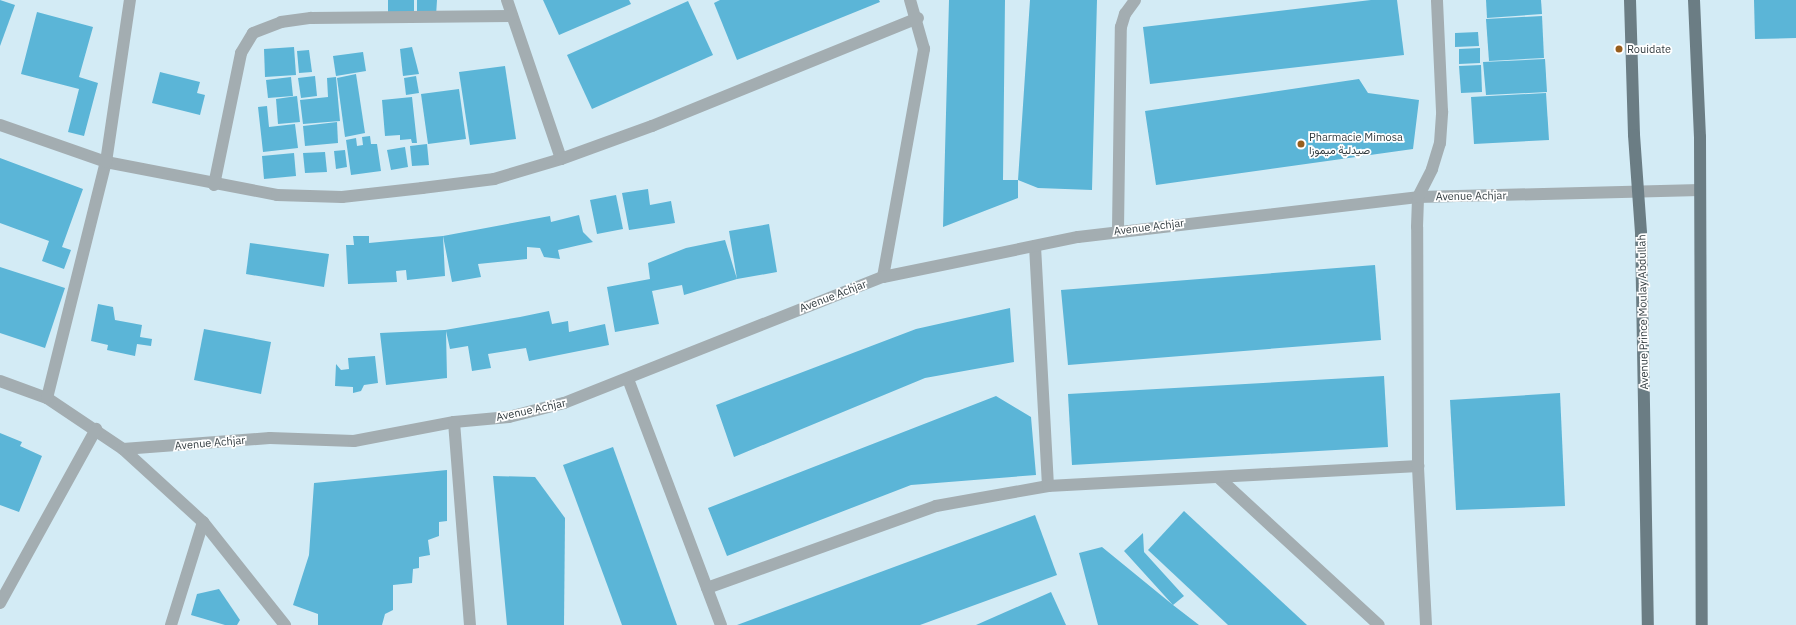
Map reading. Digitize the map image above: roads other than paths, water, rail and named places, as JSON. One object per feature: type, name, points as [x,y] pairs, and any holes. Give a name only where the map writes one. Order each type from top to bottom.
[{"type":"main road","name":"Avenue Prince Moulay Abdullah","points":[[1630,0],[1634,135],[1639,193],[1648,625]]},
{"type":"main road","points":[[1694,0],[1700,190],[1702,625]]},
{"type":"street","points":[[47,398],[106,162],[130,0]]},
{"type":"street","points":[[507,0],[561,159]]},
{"type":"street","points":[[883,277],[924,49],[918,18],[910,0]]},
{"type":"street","points":[[1118,230],[1121,27],[1125,14],[1135,0]]},
{"type":"street","points":[[1426,625],[1418,466],[1418,197],[1432,169],[1440,143],[1442,111],[1438,0]]},
{"type":"street","points":[[214,185],[241,54],[253,33],[281,22],[311,18],[512,16]]},
{"type":"street","points":[[0,125],[106,162],[214,185],[277,195],[342,197],[494,179],[561,159],[652,126],[918,18]]},
{"type":"street","name":"Avenue Achjar","points":[[123,449],[270,438],[354,440],[454,422],[509,417],[564,403],[883,277],[1118,230],[1418,197],[1639,193],[1700,190]]},
{"type":"street","points":[[1035,246],[1048,486]]},
{"type":"street","points":[[628,379],[720,625]]},
{"type":"street","points":[[0,381],[47,398],[96,429],[123,449],[202,522],[285,625]]},
{"type":"street","points":[[454,422],[470,625]]},
{"type":"street","points":[[0,603],[96,429]]},
{"type":"street","points":[[707,588],[936,506],[1048,486],[1219,478],[1418,466]]},
{"type":"street","points":[[1219,478],[1379,625]]},
{"type":"street","points":[[171,625],[202,522]]},
{"type":"place","name":"Rouidate","points":[[1619,49]]},
{"type":"place","name":"Pharmacie Mimosa صيدلية ميموزا","points":[[1301,144]]}]
